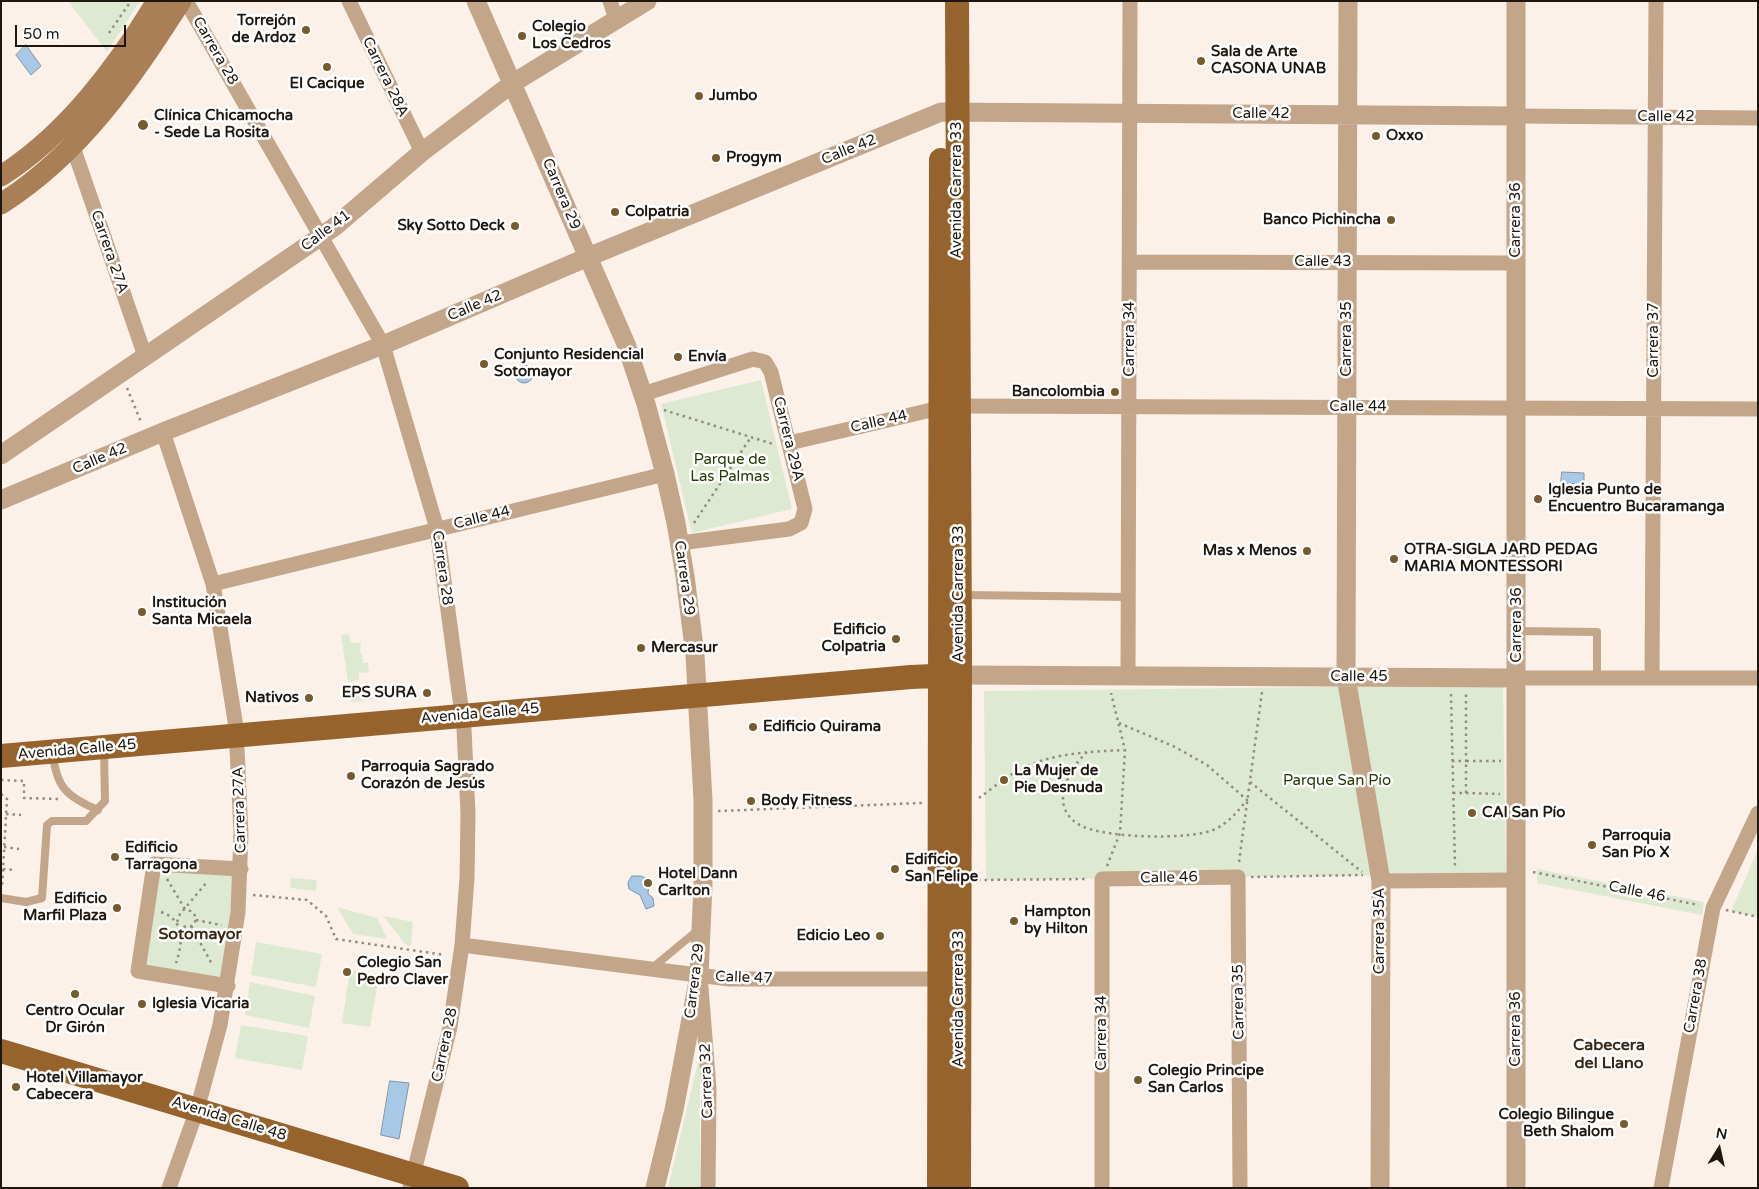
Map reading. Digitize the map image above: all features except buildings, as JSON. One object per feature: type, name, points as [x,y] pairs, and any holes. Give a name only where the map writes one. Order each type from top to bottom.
[{"type":"main road","points":[[1,176],[32,154],[59,130],[107,73],[157,1]]},
{"type":"main road","points":[[1,204],[38,179],[73,147],[117,96],[181,1]]},
{"type":"main road","name":"Avenida Carrera 33","points":[[940,1],[949,112]]},
{"type":"main road","name":"Avenida Carrera 33","points":[[938,1188],[939,979],[949,675],[949,112],[957,1]]},
{"type":"main road","name":"Avenida Carrera 33","points":[[949,407],[959,595],[949,675],[959,880],[959,1188]]},
{"type":"main road","name":"Avenida Calle 45","points":[[1,756],[697,695],[949,675]]},
{"type":"main road","name":"Avenida Calle 48","points":[[1,1051],[197,1110],[412,1181],[457,1188]]},
{"type":"street","name":"Carrera 28","points":[[186,1],[384,345],[437,529],[463,716],[468,813],[467,878],[461,951],[450,1027],[412,1181]]},
{"type":"street","name":"Carrera 28A","points":[[349,1],[422,152]]},
{"type":"street","name":"Carrera 29","points":[[476,1],[622,336],[644,399],[665,474],[680,543],[695,655],[703,811],[702,927],[699,976],[674,1110],[654,1188]]},
{"type":"street","name":"Calle 41","points":[[1,455],[322,236],[422,152],[613,10],[647,1]]},
{"type":"street","name":"Carrera 34","points":[[1128,676],[1130,1]]},
{"type":"street","name":"Carrera 35","points":[[1346,677],[1348,1]]},
{"type":"street","name":"Carrera 36","points":[[1516,1],[1516,1188]]},
{"type":"street","name":"Carrera 37","points":[[1652,678],[1656,1]]},
{"type":"street","name":"Calle 42","points":[[4,498],[156,435],[384,345],[588,257],[949,112],[1758,118]]},
{"type":"street","name":"Carrera 27A","points":[[73,147],[145,356]]},
{"type":"street","name":"Calle 43","points":[[1130,262],[1516,263]]},
{"type":"street","name":"Carrera 29A","points":[[644,399],[748,360],[761,360],[767,364],[771,372],[790,446],[805,516],[801,523],[789,529],[680,543]]},
{"type":"street","name":"Calle 44","points":[[790,446],[949,407],[1758,409]]},
{"type":"street","name":"Carrera 27A","points":[[156,435],[213,584],[237,736],[241,797],[241,869],[236,927],[226,986],[210,1070],[169,1188]]},
{"type":"street","name":"Calle 44","points":[[213,584],[665,474]]},
{"type":"street","name":"Calle 45","points":[[949,675],[1758,678]]},
{"type":"street","name":"Carrera 35A","points":[[1346,677],[1375,877],[1380,1188]]},
{"type":"street","name":"Carrera 38","points":[[1661,1188],[1713,908],[1758,813]]},
{"type":"street","points":[[226,986],[138,971],[148,908],[158,864],[241,869]]},
{"type":"street","points":[[1375,877],[1455,881],[1517,874]]},
{"type":"street","name":"Carrera 35","points":[[1238,877],[1240,1188]]},
{"type":"street","name":"Calle 46","points":[[1102,878],[1238,877]]},
{"type":"street","name":"Carrera 34","points":[[1102,878],[1102,1188]]},
{"type":"street","name":"Calle 47","points":[[461,951],[651,969],[739,980],[939,979]]},
{"type":"street","name":"Carrera 32","points":[[699,976],[708,1071],[708,1188]]},
{"type":"lane","points":[[959,595],[1129,597]]},
{"type":"lane","points":[[1517,631],[1597,632],[1596,678]]},
{"type":"lane","points":[[1,898],[26,902],[42,898],[48,824],[52,821],[86,821],[105,801],[104,748]]},
{"type":"lane","points":[[53,752],[55,776],[66,791],[81,803],[98,810]]},
{"type":"lane","points":[[651,969],[702,927]]},
{"type":"path","points":[[109,33],[131,1]]},
{"type":"path","points":[[120,373],[156,435]]},
{"type":"path","points":[[644,399],[751,437],[790,446]]},
{"type":"path","points":[[680,543],[751,437]]},
{"type":"path","points":[[959,880],[1102,878],[1120,833],[1125,750],[1107,676]]},
{"type":"path","points":[[1263,677],[1238,877],[1375,877]]},
{"type":"path","points":[[1450,678],[1455,881]]},
{"type":"path","points":[[1466,691],[1466,793]]},
{"type":"path","points":[[1119,723],[1174,746],[1207,765],[1248,800]]},
{"type":"path","points":[[975,800],[1018,770],[1041,761],[1087,752],[1125,750]]},
{"type":"path","points":[[1087,752],[1066,776],[1063,798],[1066,810],[1072,820],[1084,827],[1120,833],[1190,836],[1213,830],[1229,821],[1248,800]]},
{"type":"path","points":[[1452,761],[1501,761]]},
{"type":"path","points":[[1,780],[24,781],[24,798],[59,799]]},
{"type":"path","points":[[1250,782],[1375,877]]},
{"type":"path","points":[[1453,793],[1501,794]]},
{"type":"path","points":[[1,794],[7,799],[2,892]]},
{"type":"path","points":[[703,811],[929,802]]},
{"type":"path","points":[[6,814],[21,815]]},
{"type":"path","points":[[4,847],[19,849]]},
{"type":"path","points":[[158,864],[185,909],[192,911],[196,920]]},
{"type":"path","points":[[177,922],[180,914],[220,867]]},
{"type":"path","points":[[3,869],[16,870]]},
{"type":"path","name":"Calle 46","points":[[1517,874],[1758,917]]},
{"type":"path","points":[[239,894],[307,900],[326,916],[336,938],[461,951]]},
{"type":"path","points":[[148,908],[170,915],[180,927],[181,946],[172,977]]},
{"type":"path","points":[[196,920],[236,927]]},
{"type":"path","points":[[180,927],[191,926],[196,920]]},
{"type":"path","points":[[191,926],[226,986]]},
{"type":"green space","points":[[68,1],[140,1],[107,52]]},
{"type":"green space","name":"Parque de Las Palmas","points":[[761,380],[792,509],[692,533],[661,404]]},
{"type":"green space","points":[[349,634],[351,643],[359,643],[361,640],[360,652],[363,663],[368,663],[369,672],[359,673],[359,680],[348,682],[341,635]]},
{"type":"green space","points":[[360,684],[360,686],[365,685],[367,698],[400,694],[400,697],[351,702],[348,685]]},
{"type":"green space","name":"Parque San Pío","points":[[1503,685],[1506,874],[986,880],[984,691]]},
{"type":"green space","points":[[1758,850],[1758,917],[1731,911]]},
{"type":"green space","points":[[158,867],[236,872],[220,983],[142,969]]},
{"type":"green space","points":[[1537,869],[1704,902],[1702,915],[1537,883]]},
{"type":"green space","points":[[291,878],[317,880],[316,891],[290,888]]},
{"type":"green space","points":[[337,907],[377,918],[387,939],[353,934]]},
{"type":"green space","points":[[383,916],[413,922],[411,946],[406,945]]},
{"type":"green space","points":[[256,942],[322,954],[316,987],[251,975]]},
{"type":"green space","points":[[350,970],[379,975],[370,1027],[342,1023]]},
{"type":"green space","points":[[250,982],[315,996],[309,1028],[245,1015]]},
{"type":"green space","points":[[241,1025],[308,1036],[302,1070],[235,1058]]},
{"type":"green space","points":[[700,1053],[700,1188],[668,1188]]},
{"type":"water","points":[[26,45],[41,66],[31,75],[16,55]]},
{"type":"water","points":[[524,365],[530,368],[533,374],[530,380],[524,383],[518,380],[515,374],[518,368]]},
{"type":"water","points":[[1562,472],[1584,473],[1584,484],[1561,483]]},
{"type":"water","points":[[632,876],[641,876],[649,880],[648,894],[653,898],[654,906],[646,909],[640,895],[629,889],[628,883]]},
{"type":"water","points":[[390,1081],[409,1083],[399,1139],[381,1135]]},
{"type":"place","name":"Torrejón de Ardoz","points":[[306,30]]},
{"type":"place","name":"Colegio Los Cedros","points":[[522,36]]},
{"type":"place","name":"Sala de Arte CASONA UNAB","points":[[1201,61]]},
{"type":"place","name":"El Cacique","points":[[327,67]]},
{"type":"place","name":"Jumbo","points":[[699,96]]},
{"type":"place","name":"Clínica Chicamocha - Sede La Rosita","points":[[143,125]]},
{"type":"place","name":"Oxxo","points":[[1376,136]]},
{"type":"place","name":"Progym","points":[[716,158]]},
{"type":"place","name":"Colpatria","points":[[615,212]]},
{"type":"place","name":"Banco Pichincha","points":[[1391,220]]},
{"type":"place","name":"Sky Sotto Deck","points":[[515,226]]},
{"type":"place","name":"Envía","points":[[678,357]]},
{"type":"place","name":"Conjunto Residencial Sotomayor","points":[[484,364]]},
{"type":"place","name":"Bancolombia","points":[[1115,392]]},
{"type":"place","name":"Iglesia Punto de Encuentro Bucaramanga","points":[[1538,499]]},
{"type":"place","name":"Mas x Menos","points":[[1307,551]]},
{"type":"place","name":"OTRA-SIGLA JARD PEDAG MARIA MONTESSORI","points":[[1394,559]]},
{"type":"place","name":"Institución Santa Micaela","points":[[142,612]]},
{"type":"place","name":"Edificio Colpatria","points":[[896,639]]},
{"type":"place","name":"Mercasur","points":[[641,648]]},
{"type":"place","name":"EPS SURA","points":[[427,693]]},
{"type":"place","name":"Nativos","points":[[309,698]]},
{"type":"place","name":"Edificio Quirama","points":[[753,727]]},
{"type":"place","name":"Parroquia Sagrado Corazón de Jesús","points":[[351,776]]},
{"type":"place","name":"La Mujer de Pie Desnuda","points":[[1004,780]]},
{"type":"place","name":"Body Fitness","points":[[751,801]]},
{"type":"place","name":"CAI San Pío","points":[[1472,813]]},
{"type":"place","name":"Parroquia San Pío X","points":[[1592,845]]},
{"type":"place","name":"Edificio Tarragona","points":[[115,857]]},
{"type":"place","name":"Edificio San Felipe","points":[[895,869]]},
{"type":"place","name":"Hotel Dann Carlton","points":[[648,883]]},
{"type":"place","name":"Edificio Marfil Plaza","points":[[117,908]]},
{"type":"place","name":"Hampton by Hilton","points":[[1014,921]]},
{"type":"place","name":"Edicio Leo","points":[[880,936]]},
{"type":"place","name":"Colegio San Pedro Claver","points":[[347,972]]},
{"type":"place","name":"Centro Ocular Dr Girón","points":[[75,994]]},
{"type":"place","name":"Iglesia Vicaria","points":[[142,1004]]},
{"type":"place","name":"Colegio Principe San Carlos","points":[[1138,1080]]},
{"type":"place","name":"Hotel Villamayor Cabecera","points":[[16,1087]]},
{"type":"place","name":"Colegio Bilingue Beth Shalom","points":[[1624,1124]]},
{"type":"district","name":"Sotomayor","points":[[200,935]]},
{"type":"district","name":"Cabecera del Llano","points":[[1609,1055]]}]
